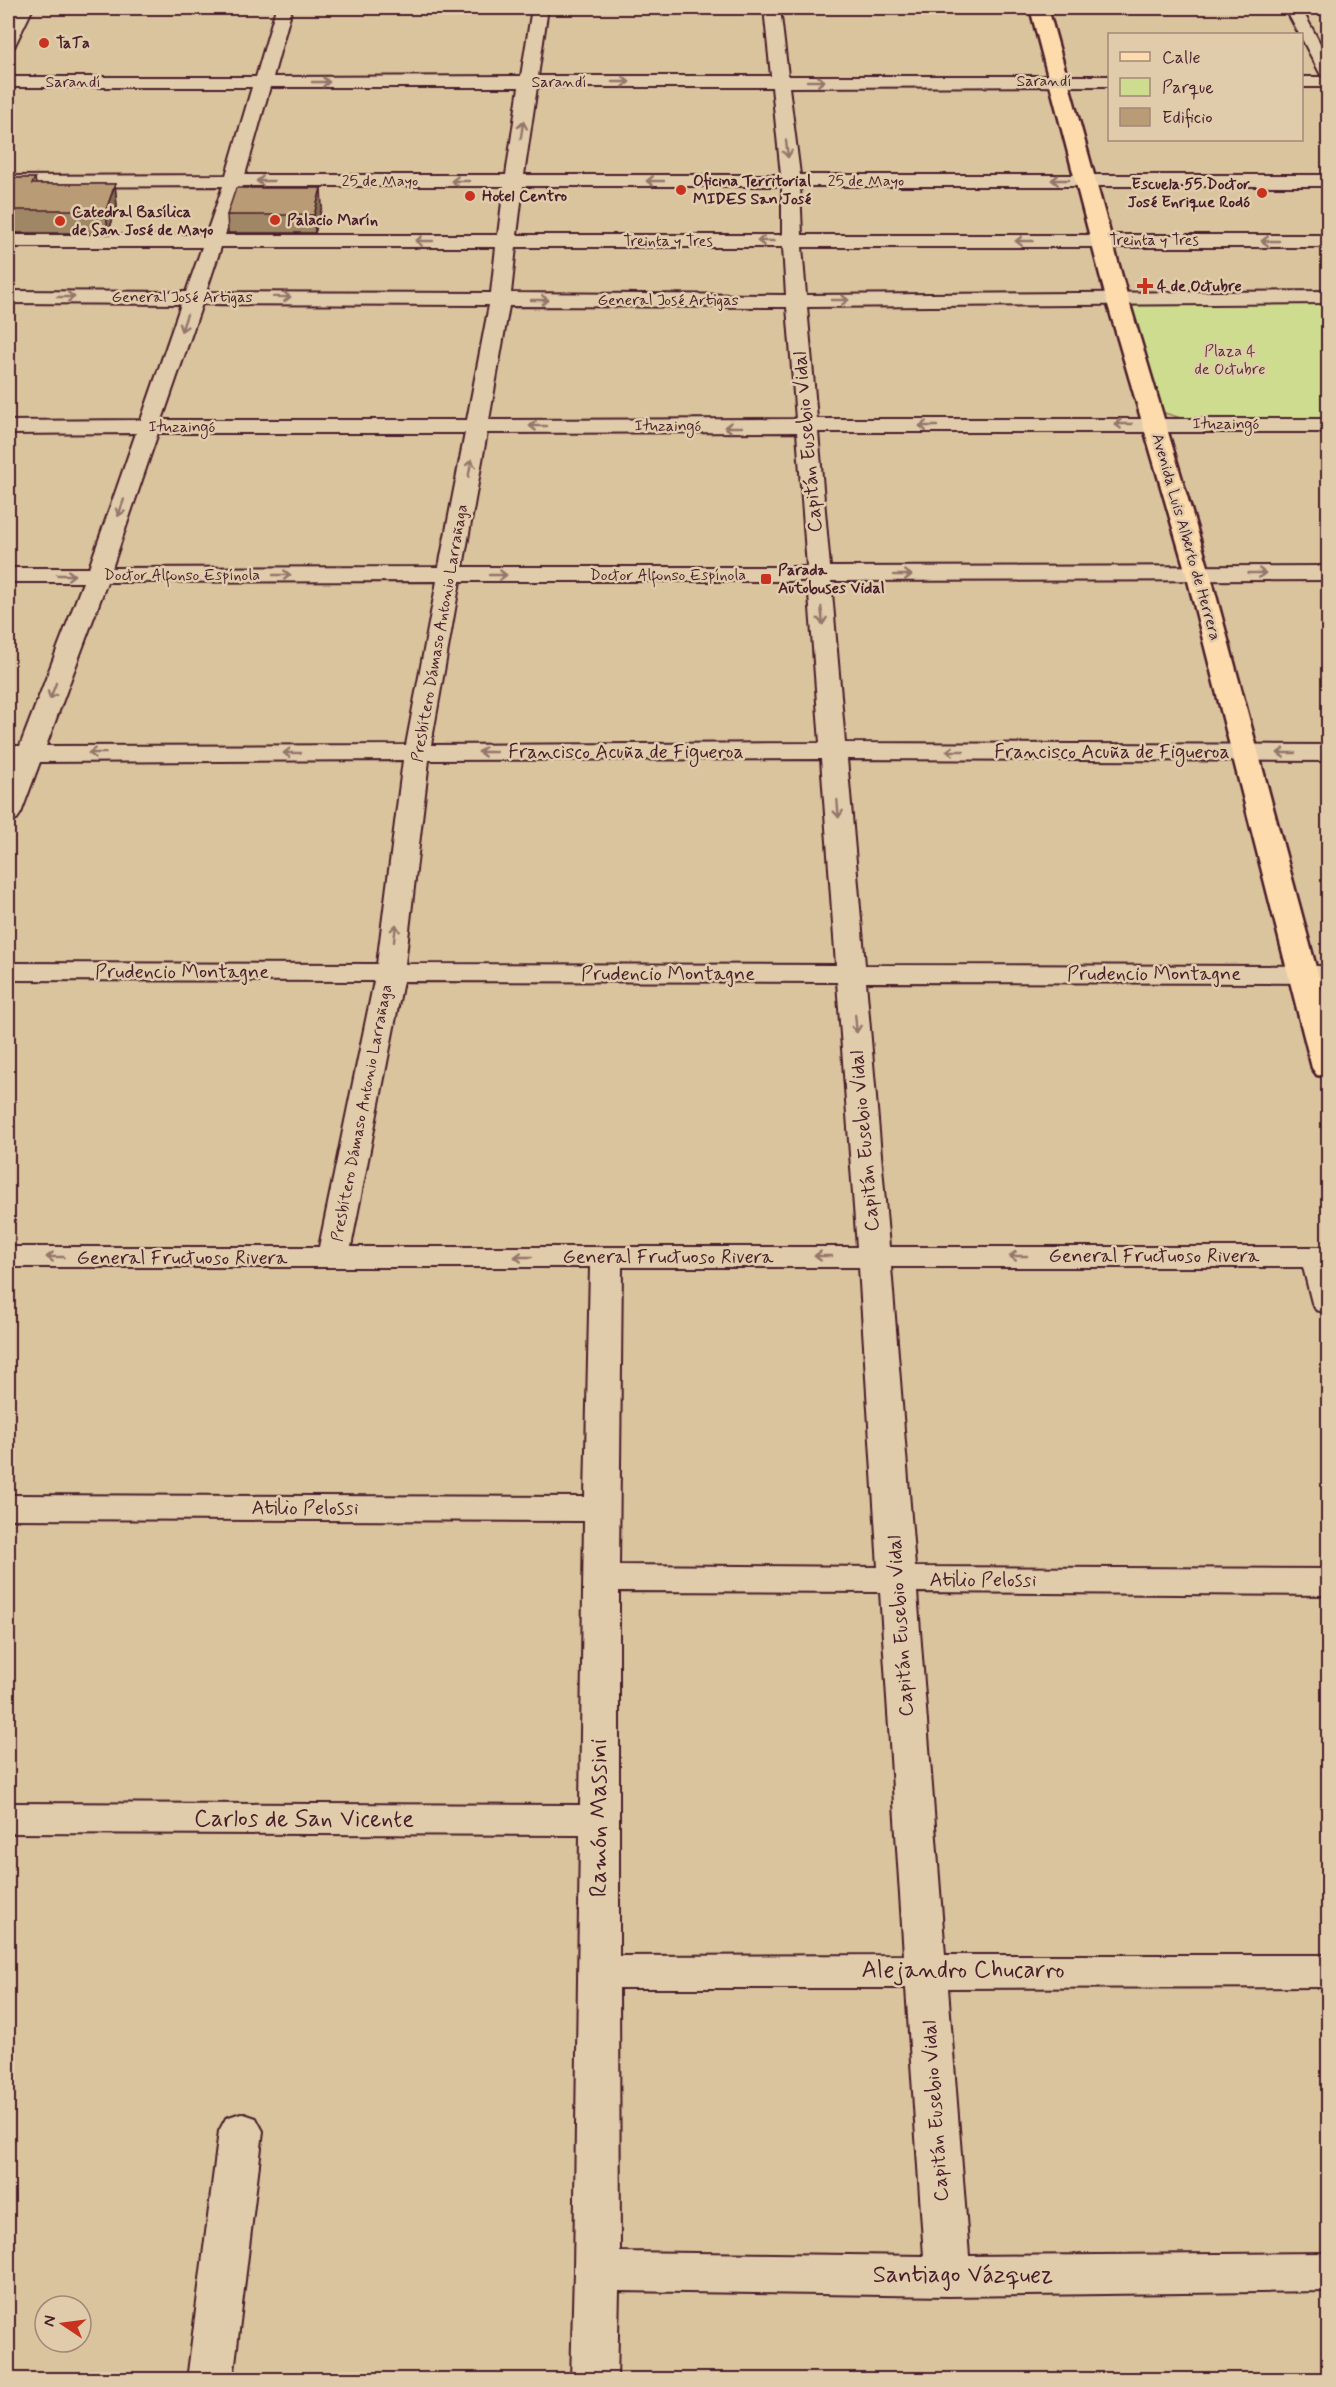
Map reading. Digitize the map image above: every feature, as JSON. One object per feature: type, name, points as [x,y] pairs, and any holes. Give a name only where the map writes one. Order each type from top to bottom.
[{"type":"main road","name":"Avenida Luis Alberto de Herrera","points":[[1039,8],[1117,298],[1198,573],[1244,753],[1317,974],[1329,1068]]},
{"type":"street","points":[[8,43],[25,8]]},
{"type":"street","points":[[8,813],[18,754],[98,575],[234,181],[284,8]]},
{"type":"street","name":"Presbítero Dámaso Antonio Larrañaga","points":[[333,1258],[390,972],[417,753],[500,300],[514,181],[540,8]]},
{"type":"street","name":"Capitán Eusebio Vidal","points":[[772,8],[791,182],[792,241],[874,1256],[948,2276]]},
{"type":"street","points":[[1293,8],[1329,73]]},
{"type":"street","name":"Sarandí","points":[[8,82],[1108,81]]},
{"type":"street","points":[[1303,82],[1329,82]]},
{"type":"street","name":"25 de Mayo","points":[[8,182],[1329,180]]},
{"type":"street","name":"Treinta y Tres","points":[[8,241],[1329,241]]},
{"type":"street","name":"General José Artigas","points":[[8,297],[193,296],[797,301],[1329,297]]},
{"type":"street","name":"Ituzaingó","points":[[8,427],[1329,425]]},
{"type":"street","name":"Doctor Alfonso Espínola","points":[[8,575],[1329,573]]},
{"type":"street","name":"Francisco Acuña de Figueroa","points":[[18,754],[834,751],[1329,753]]},
{"type":"street","name":"Prudencio Montagne","points":[[8,972],[1317,974]]},
{"type":"street","name":"General Fructuoso Rivera","points":[[8,1257],[1323,1257]]},
{"type":"street","name":"Ramón Massini","points":[[594,2379],[597,2271],[601,1578],[606,1257]]},
{"type":"street","points":[[1323,1257],[1329,1303]]},
{"type":"street","name":"Atilio Pelossi","points":[[8,1507],[602,1509]]},
{"type":"street","name":"Atilio Pelossi","points":[[601,1578],[1329,1582]]},
{"type":"street","name":"Carlos de San Vicente","points":[[8,1818],[600,1820]]},
{"type":"street","name":"Alejandro Chucarro","points":[[598,1972],[1329,1971]]},
{"type":"street","points":[[210,2379],[241,2131]]},
{"type":"street","name":"Santiago Vázquez","points":[[597,2271],[948,2276],[1329,2272]]},
{"type":"green space","name":"Plaza 4 de Octubre","points":[[1144,301],[1328,303],[1328,419],[1181,418],[1161,412],[1131,306]]},
{"type":"building","points":[[8,178],[35,178],[32,184],[115,184],[106,210],[8,210]]},
{"type":"building","points":[[236,188],[321,188],[314,215],[227,215]]},
{"type":"place","name":"TaTa","points":[[44,43]]},
{"type":"place","name":"Oficina Territorial MIDES San José","points":[[681,190]]},
{"type":"place","name":"Escuela 55 Doctor José Enrique Rodó","points":[[1262,193]]},
{"type":"place","name":"Hotel Centro","points":[[470,196]]},
{"type":"place","name":"Palacio Marín","points":[[275,220]]},
{"type":"place","name":"Catedral Basílica de San José de Mayo","points":[[60,221]]},
{"type":"place","name":"4 de Octubre","points":[[1145,286]]},
{"type":"place","name":"Parada Autobuses Vidal","points":[[766,579]]}]
